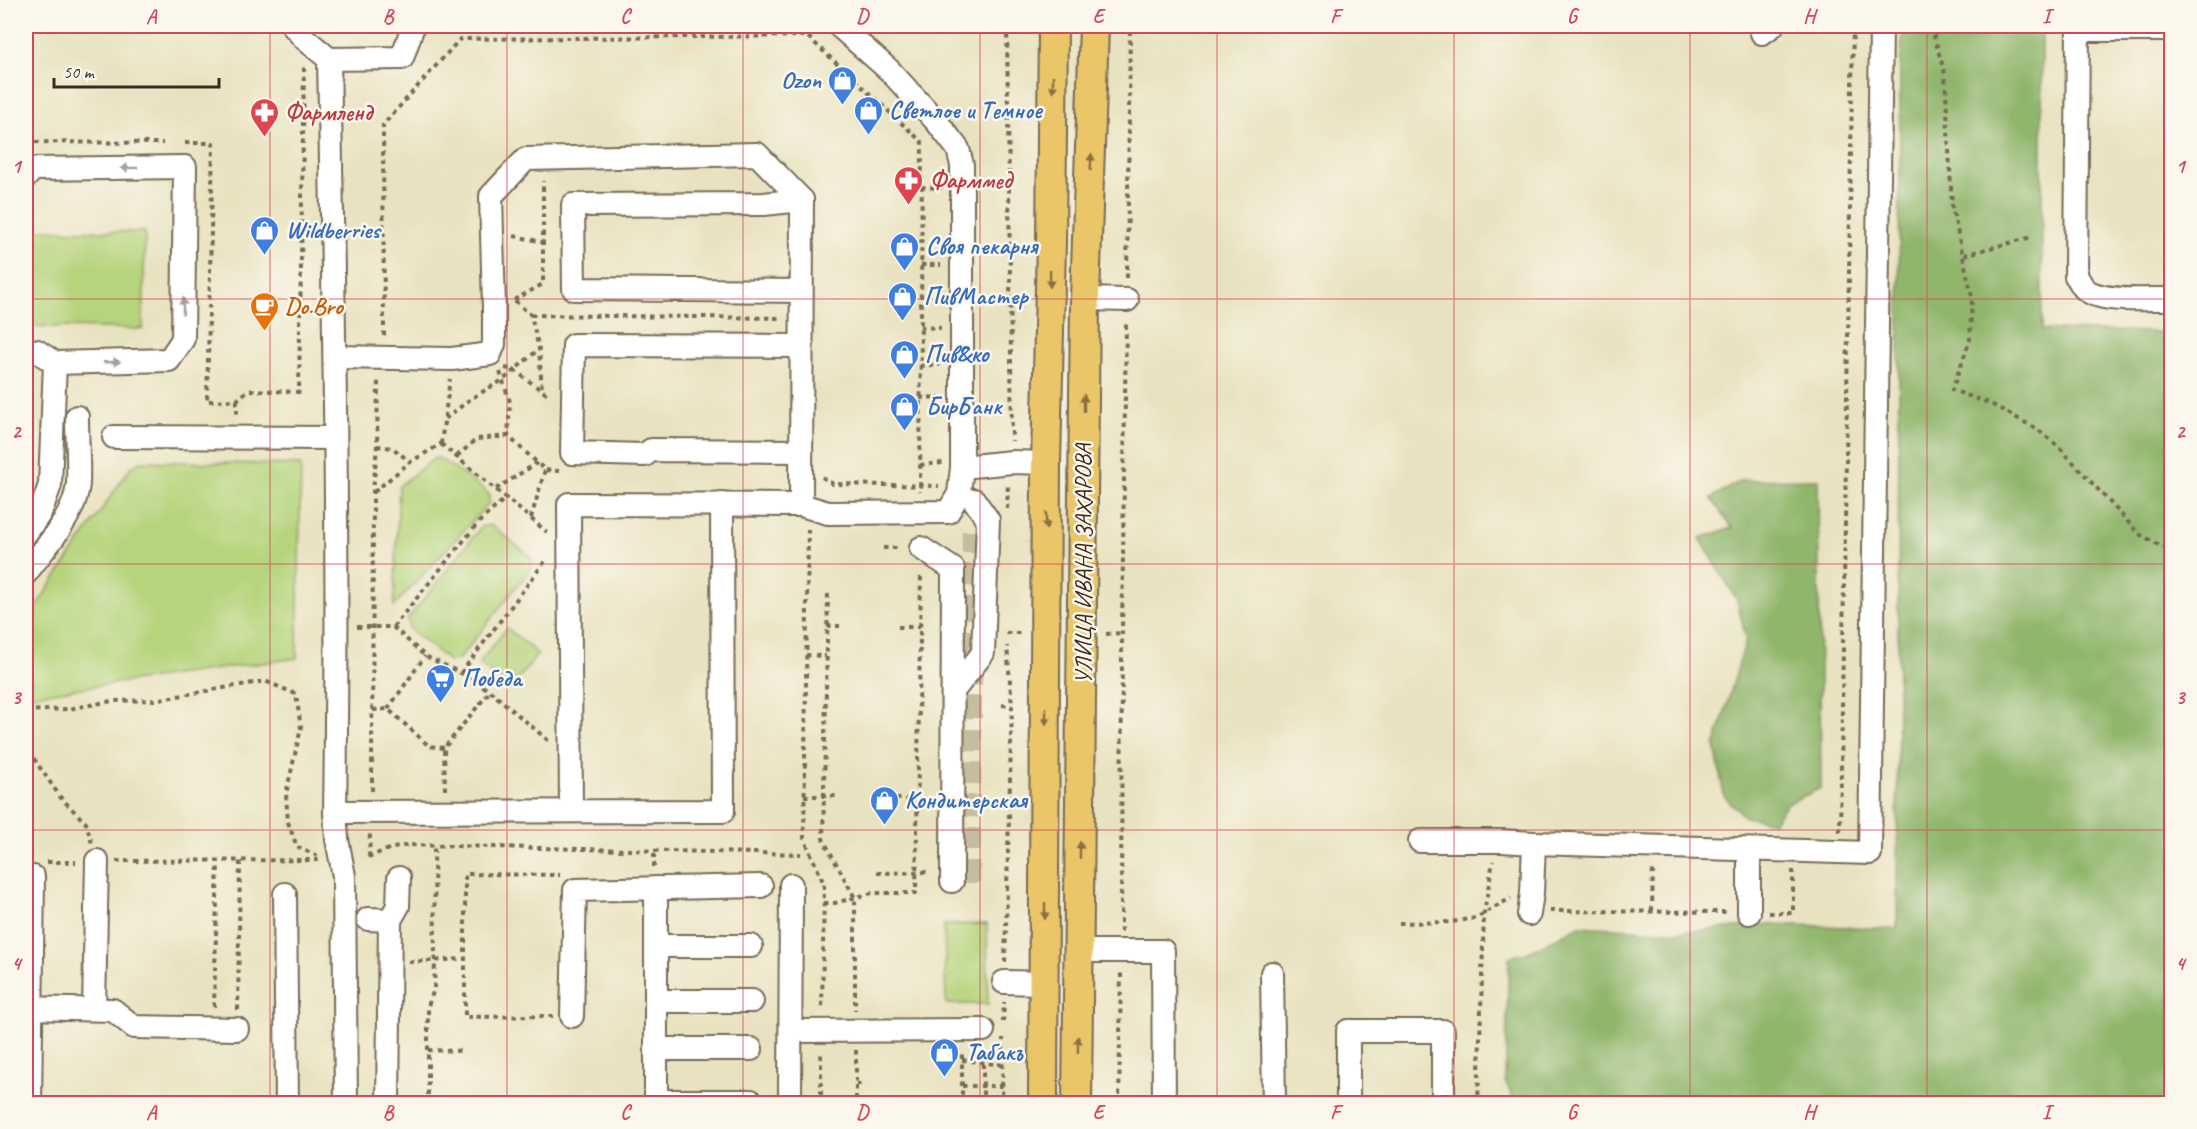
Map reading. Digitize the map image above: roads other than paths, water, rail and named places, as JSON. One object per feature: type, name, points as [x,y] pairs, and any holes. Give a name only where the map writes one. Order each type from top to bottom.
[{"type":"main road","name":"УЛИЦА ИВАНА ЗАХАРОВА","points":[[1043,1104],[1046,463],[1053,26]]},
{"type":"main road","name":"УЛИЦА ИВАНА ЗАХАРОВА","points":[[1077,1104],[1085,299],[1092,153],[1094,26]]},
{"type":"lane","points":[[299,32],[329,59],[402,58],[413,26]]},
{"type":"lane","points":[[839,26],[889,70],[937,122],[958,149],[962,165],[973,524]]},
{"type":"lane","points":[[1420,841],[1502,841],[1870,853],[1881,26]]},
{"type":"lane","points":[[2172,30],[2078,28],[2076,276],[2084,289],[2097,295],[2113,298],[2172,299]]},
{"type":"lane","points":[[329,59],[338,628],[335,812],[337,840],[342,860],[344,897],[346,1104]]},
{"type":"lane","points":[[335,357],[452,359],[490,354],[505,304],[491,196],[526,159],[757,154],[802,200],[801,505]]},
{"type":"lane","points":[[26,177],[33,169],[185,167],[183,339],[169,360],[55,363],[38,351],[26,351]]},
{"type":"lane","points":[[801,291],[574,289],[573,205],[764,204],[802,200]]},
{"type":"lane","points":[[1085,299],[1127,300]]},
{"type":"lane","points":[[801,346],[574,345],[572,453],[645,455],[651,450],[801,451]]},
{"type":"lane","points":[[26,532],[40,513],[50,485],[55,363]]},
{"type":"lane","points":[[26,573],[66,518],[74,499],[78,486],[77,417]]},
{"type":"lane","points":[[114,437],[335,438]]},
{"type":"lane","points":[[972,466],[1012,462],[1046,463]]},
{"type":"lane","points":[[571,811],[569,504],[801,505],[828,513],[948,512],[972,466]]},
{"type":"lane","points":[[954,690],[983,653],[988,520],[974,500]]},
{"type":"lane","points":[[335,812],[723,811],[722,504]]},
{"type":"lane","points":[[921,548],[953,569],[952,876]]},
{"type":"lane","points":[[1530,904],[1534,843]]},
{"type":"lane","points":[[1749,850],[1749,913]]},
{"type":"lane","points":[[94,1009],[97,861]]},
{"type":"lane","points":[[387,1104],[379,920],[398,906],[399,878]]},
{"type":"lane","points":[[30,1104],[28,954],[34,883]]},
{"type":"lane","points":[[790,1104],[791,885]]},
{"type":"lane","points":[[572,1016],[576,890],[761,886]]},
{"type":"lane","points":[[656,888],[656,1102],[751,1101]]},
{"type":"lane","points":[[285,894],[287,1104]]},
{"type":"lane","points":[[656,946],[751,946]]},
{"type":"lane","points":[[1079,951],[1163,951],[1164,1104]]},
{"type":"lane","points":[[1272,973],[1274,1104]]},
{"type":"lane","points":[[1004,982],[1045,983]]},
{"type":"lane","points":[[656,1001],[752,1001]]},
{"type":"lane","points":[[28,1008],[113,1010],[134,1027],[237,1029]]},
{"type":"lane","points":[[791,1031],[973,1029]]},
{"type":"lane","points":[[1348,1104],[1348,1031],[1443,1031],[1443,1104]]},
{"type":"lane","points":[[656,1049],[752,1049]]},
{"type":"tunnel","points":[[969,883],[973,524]]},
{"type":"place","name":"Ozon","points":[[842,106]]},
{"type":"place","name":"Светлое и Темное","points":[[868,136]]},
{"type":"place","name":"Фармленд","points":[[264,138]]},
{"type":"place","name":"Фарммед","points":[[909,206]]},
{"type":"place","name":"Wildberries","points":[[265,256]]},
{"type":"place","name":"Своя пекарня","points":[[905,272]]},
{"type":"place","name":"ПивМастер","points":[[903,322]]},
{"type":"place","name":"Do.Bro","points":[[264,332]]},
{"type":"place","name":"Пив&ко","points":[[904,380]]},
{"type":"place","name":"БирБанк","points":[[905,432]]},
{"type":"place","name":"Победа","points":[[441,704]]},
{"type":"place","name":"Кондитерская","points":[[884,826]]},
{"type":"place","name":"Табакъ","points":[[945,1078]]}]
